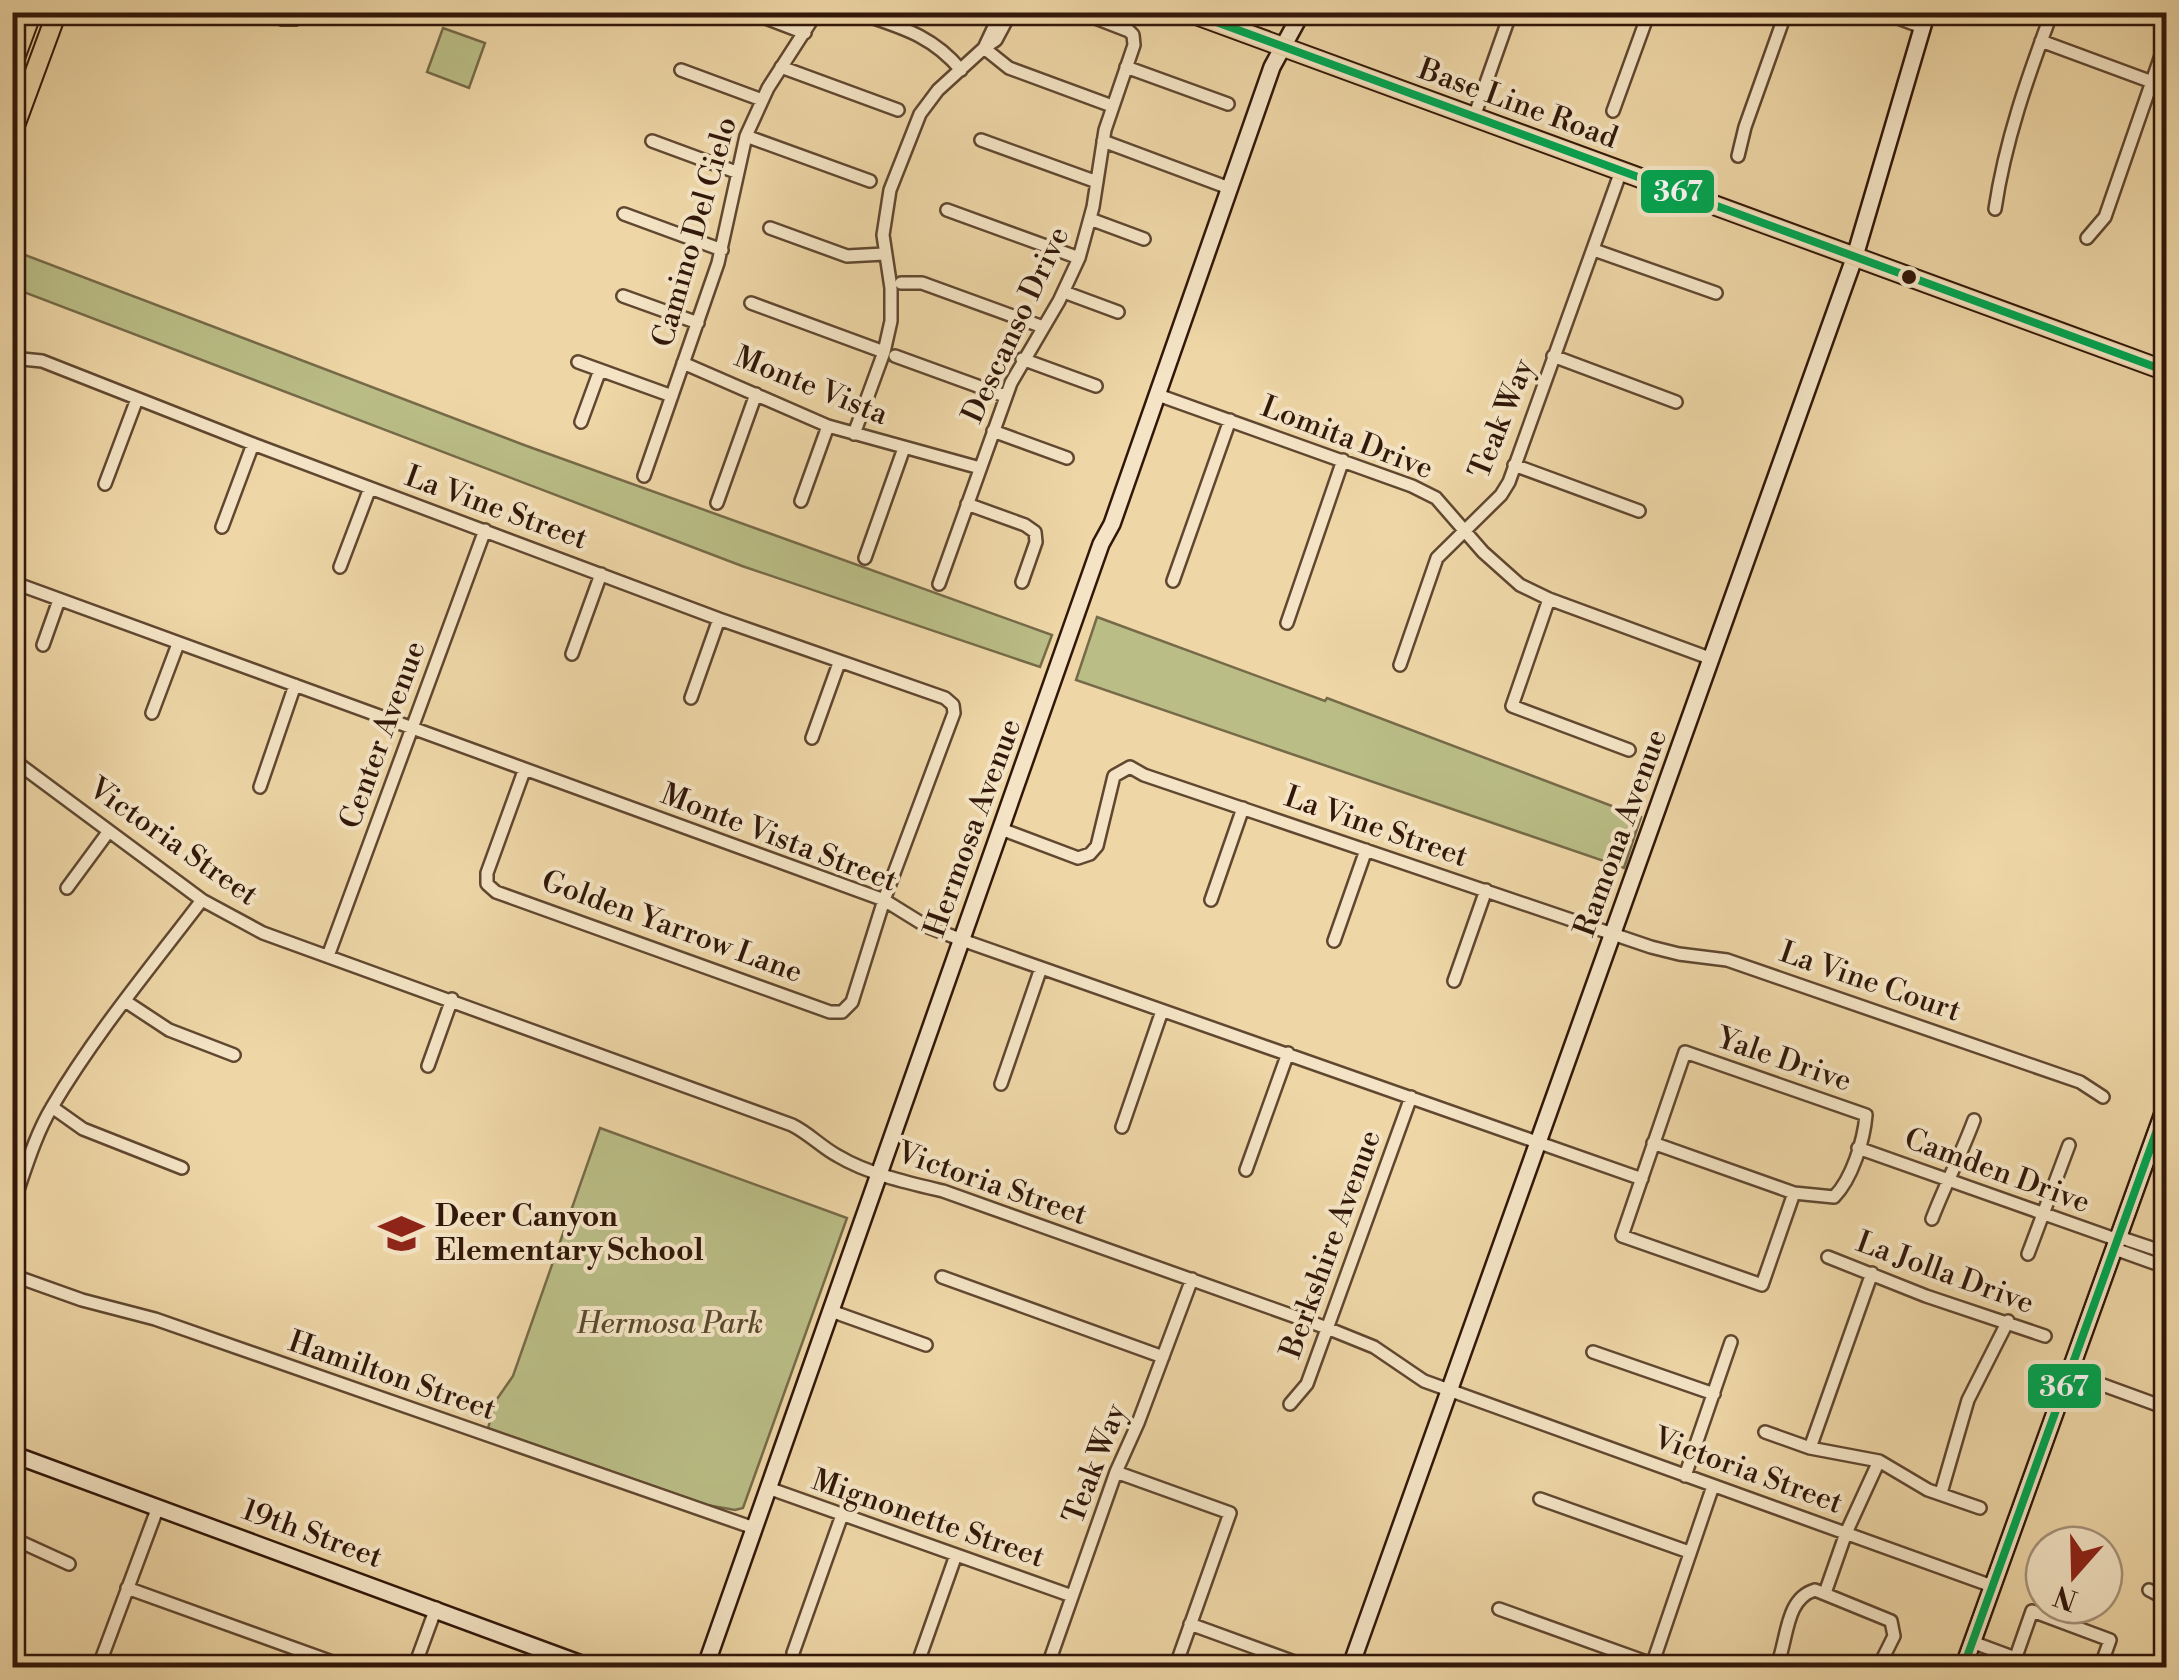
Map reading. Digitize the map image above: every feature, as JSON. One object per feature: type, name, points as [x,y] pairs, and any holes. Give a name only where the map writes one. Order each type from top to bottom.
[{"type":"main road","points":[[12,66],[18,34],[32,12]]},
{"type":"main road","points":[[12,134],[57,12]]},
{"type":"main road","name":"Base Line Road","points":[[1188,12],[2166,371]]},
{"type":"street","points":[[264,12],[282,19],[297,16]]},
{"type":"street","points":[[750,12],[805,33]]},
{"type":"street","name":"Camino Del Cielo","points":[[644,476],[722,250],[746,136],[762,100],[817,12]]},
{"type":"street","points":[[856,12],[927,38],[961,70]]},
{"type":"street","points":[[984,48],[1001,12]]},
{"type":"street","points":[[854,434],[889,354],[892,311],[884,254],[886,205],[916,122],[938,90],[996,40],[1011,12]]},
{"type":"street","name":"Descanso Drive","points":[[939,584],[1005,396],[1064,292],[1090,219],[1102,141],[1134,40],[1125,29],[1080,12]]},
{"type":"street","name":"Hermosa Avenue","points":[[705,1668],[1271,68],[1302,12]]},
{"type":"street","points":[[1474,117],[1511,12]]},
{"type":"street","points":[[1613,111],[1649,12]]},
{"type":"street","points":[[1738,156],[1786,12]]},
{"type":"street","points":[[1882,12],[1925,20]]},
{"type":"street","points":[[1995,209],[2000,172],[2052,12]]},
{"type":"street","name":"Ramona Avenue","points":[[1350,1668],[1855,256],[1925,20]]},
{"type":"street","points":[[18,34],[46,44]]},
{"type":"street","points":[[2041,41],[2152,82]]},
{"type":"street","points":[[2087,238],[2106,218],[2166,41]]},
{"type":"street","points":[[984,48],[1015,70],[1112,106]]},
{"type":"street","points":[[781,67],[898,110]]},
{"type":"street","points":[[1126,67],[1228,104]]},
{"type":"street","points":[[681,70],[762,100]]},
{"type":"street","points":[[746,136],[870,181]]},
{"type":"street","points":[[981,140],[1096,182]]},
{"type":"street","points":[[652,141],[736,172]]},
{"type":"street","points":[[1102,141],[1229,188]]},
{"type":"street","name":"Teak Way","points":[[1400,665],[1437,558],[1502,495],[1622,171]]},
{"type":"street","points":[[947,210],[1079,258]]},
{"type":"street","points":[[624,214],[722,250]]},
{"type":"street","points":[[1090,219],[1144,239]]},
{"type":"street","points":[[770,228],[847,256],[884,254]]},
{"type":"street","points":[[1594,250],[1716,293]]},
{"type":"street","points":[[901,283],[922,283],[1043,327]]},
{"type":"street","points":[[1064,292],[1118,312]]},
{"type":"street","points":[[623,296],[698,323]]},
{"type":"street","points":[[751,304],[1005,396]]},
{"type":"street","points":[[1554,356],[1676,402]]},
{"type":"street","name":"La Vine Street","points":[[12,371],[22,359],[42,361],[718,619],[945,698],[954,713],[884,900]]},
{"type":"street","points":[[1022,360],[1096,386]]},
{"type":"street","points":[[578,362],[672,396]]},
{"type":"street","name":"Monte Vista","points":[[684,362],[828,426],[980,468]]},
{"type":"street","points":[[582,422],[600,370]]},
{"type":"street","points":[[717,503],[756,394]]},
{"type":"street","name":"Lomita Drive","points":[[1158,395],[1343,460],[1436,498],[1500,569],[1520,585],[1712,660]]},
{"type":"street","points":[[105,484],[136,399]]},
{"type":"street","points":[[1173,581],[1230,420]]},
{"type":"street","points":[[802,501],[828,426]]},
{"type":"street","points":[[993,431],[1067,458]]},
{"type":"street","points":[[222,526],[253,444]]},
{"type":"street","points":[[864,558],[904,448]]},
{"type":"street","points":[[1287,623],[1343,460]]},
{"type":"street","points":[[1514,465],[1639,511]]},
{"type":"street","points":[[340,568],[370,488]]},
{"type":"street","points":[[967,504],[1025,524],[1035,532],[1036,542],[1022,582]]},
{"type":"street","name":"Center Avenue","points":[[328,956],[485,530]]},
{"type":"street","points":[[572,654],[601,574]]},
{"type":"street","name":"Monte Vista Street","points":[[12,582],[884,900],[926,926],[962,940],[1642,1179]]},
{"type":"street","points":[[1549,599],[1512,706],[1629,750]]},
{"type":"street","points":[[43,645],[59,600]]},
{"type":"street","points":[[691,698],[718,619]]},
{"type":"street","points":[[152,713],[178,644]]},
{"type":"street","points":[[812,738],[840,662]]},
{"type":"street","points":[[260,787],[295,685]]},
{"type":"street","name":"Victoria Street","points":[[12,759],[202,900],[263,932],[792,1126],[811,1134],[838,1157],[1327,1328],[1374,1347],[1401,1369],[1450,1390],[1992,1586]]},
{"type":"street","name":"La Vine Street","points":[[1001,829],[1078,858],[1090,854],[1097,846],[1114,776],[1130,767],[1614,934]]},
{"type":"street","name":"Golden Yarrow Lane","points":[[524,771],[487,873],[488,884],[496,892],[830,1012],[842,1012],[852,1002],[884,900]]},
{"type":"street","points":[[1211,900],[1243,808]]},
{"type":"street","points":[[66,888],[109,831]]},
{"type":"street","points":[[1334,941],[1366,850]]},
{"type":"street","points":[[1454,981],[1486,890]]},
{"type":"street","points":[[12,1208],[52,1107],[202,900]]},
{"type":"street","name":"La Vine Court","points":[[1614,934],[1679,954],[1740,964],[2080,1082],[2103,1096]]},
{"type":"street","points":[[1001,1084],[1041,968]]},
{"type":"street","points":[[428,1066],[452,999]]},
{"type":"street","points":[[125,1002],[169,1030],[234,1055]]},
{"type":"street","points":[[1122,1127],[1162,1011]]},
{"type":"street","name":"Yale Drive","points":[[1653,1144],[1686,1052],[1866,1115],[1858,1148]]},
{"type":"street","points":[[1246,1170],[1288,1053]]},
{"type":"street","name":"Berkshire Avenue","points":[[1290,1404],[1306,1384],[1411,1096]]},
{"type":"street","points":[[1968,1666],[1972,1642],[2166,1105]]},
{"type":"street","points":[[52,1107],[83,1129],[182,1168]]},
{"type":"street","points":[[1932,1219],[1974,1120]]},
{"type":"street","points":[[1794,1194],[1762,1285],[1622,1236],[1653,1144],[1794,1194],[1834,1197],[1842,1189],[1858,1148]]},
{"type":"street","points":[[2028,1254],[2068,1145]]},
{"type":"street","name":"Camden Drive","points":[[1858,1148],[2118,1242],[2154,1263],[2166,1260]]},
{"type":"street","name":"La Jolla Drive","points":[[1828,1257],[1936,1300],[2046,1336]]},
{"type":"street","points":[[1810,1448],[1872,1273]]},
{"type":"street","name":"Hamilton Street","points":[[12,1275],[82,1300],[155,1319],[754,1528]]},
{"type":"street","points":[[942,1277],[1163,1356]]},
{"type":"street","name":"Teak Way","points":[[1047,1668],[1116,1472],[1192,1279]]},
{"type":"street","points":[[831,1311],[926,1345]]},
{"type":"street","points":[[1941,1493],[1968,1400],[2008,1321]]},
{"type":"street","points":[[1685,1476],[1732,1342]]},
{"type":"street","points":[[1594,1352],[1714,1394]]},
{"type":"street","points":[[2070,1373],[2166,1408]]},
{"type":"street","points":[[1764,1432],[1810,1448],[1879,1460],[1928,1490],[1980,1508]]},
{"type":"street","name":"19th Street","points":[[12,1454],[592,1668]]},
{"type":"street","points":[[1825,1593],[1846,1533],[1879,1460]]},
{"type":"street","points":[[1116,1472],[1230,1513],[1175,1668]]},
{"type":"street","points":[[1499,1609],[1652,1666],[1714,1486]]},
{"type":"street","name":"Mignonette Street","points":[[768,1488],[1072,1596]]},
{"type":"street","points":[[1540,1499],[1690,1552]]},
{"type":"street","points":[[98,1668],[158,1507]]},
{"type":"street","points":[[793,1653],[842,1515]]},
{"type":"street","points":[[12,1538],[68,1564]]},
{"type":"street","points":[[916,1668],[956,1555]]},
{"type":"street","points":[[127,1588],[349,1668]]},
{"type":"street","points":[[1776,1668],[1795,1602],[1802,1594],[1815,1590],[1892,1621],[1894,1636],[1878,1668]]},
{"type":"street","points":[[2149,1590],[2166,1599]]},
{"type":"street","points":[[414,1668],[436,1608]]},
{"type":"street","points":[[1972,1642],[2014,1662],[2032,1611],[2110,1640],[2101,1663],[2126,1668]]},
{"type":"street","points":[[1190,1624],[1311,1668]]},
{"type":"green space","points":[[443,28],[485,43],[469,88],[427,72]]},
{"type":"green space","points":[[12,250],[524,445],[1052,635],[1040,667],[742,566],[13,288]]},
{"type":"green space","points":[[1097,617],[1325,701],[1327,698],[1641,817],[1624,868],[1076,680]]},
{"type":"green space","name":"Hermosa Park","points":[[600,1128],[847,1218],[743,1508],[707,1505],[488,1428],[497,1399],[513,1376]]},
{"type":"transit line","name":"367","points":[[1189,12],[2166,371]]},
{"type":"transit line","name":"367","points":[[1963,1668],[2166,1105]]},
{"type":"place","name":"Deer Canyon Elementary School","points":[[402,1234]]}]
